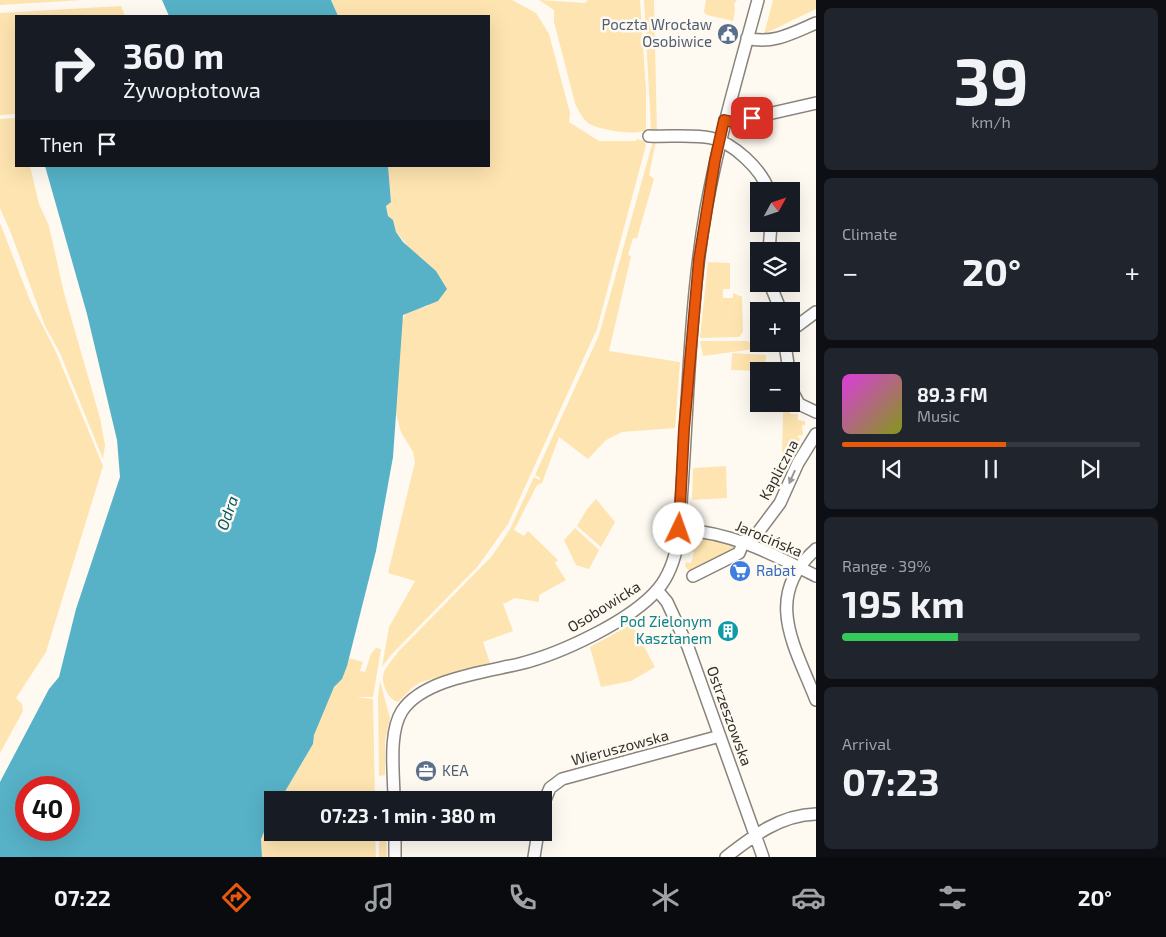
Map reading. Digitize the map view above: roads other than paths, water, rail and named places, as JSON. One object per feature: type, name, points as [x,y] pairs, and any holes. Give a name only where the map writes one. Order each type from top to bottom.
[{"type":"street","name":"Osobowicka","points":[[394,791],[394,729],[399,716],[408,703],[445,682],[522,663],[572,645],[632,611],[657,590],[674,561],[679,529],[684,429],[698,266],[706,210],[724,120],[758,0]]},
{"type":"street","points":[[747,38],[758,41],[777,40],[816,23]]},
{"type":"street","points":[[724,120],[733,122],[816,103]]},
{"type":"street","points":[[649,136],[708,138],[720,141],[735,150],[755,169],[763,182]]},
{"type":"street","points":[[800,324],[816,312]]},
{"type":"street","points":[[800,404],[816,412]]},
{"type":"street","name":"Kapliczna","points":[[693,576],[739,553],[784,496],[798,463],[816,434]]},
{"type":"street","name":"Jarocińska","points":[[679,529],[714,533],[747,542],[816,576]]},
{"type":"street","points":[[816,550],[799,567],[792,581],[785,610],[785,619],[816,700]]},
{"type":"street","name":"Ostrzeszowska","points":[[657,590],[667,602],[683,633],[763,857]]},
{"type":"street","name":"Wieruszowska","points":[[549,791],[562,779],[720,736]]},
{"type":"street","points":[[726,857],[756,834],[788,818],[816,814]]},
{"type":"street","points":[[395,841],[396,857]]},
{"type":"street","points":[[534,857],[537,841]]},
{"type":"water","points":[[162,0],[331,0],[338,15],[169,15]]},
{"type":"water","name":"Odra","points":[[45,167],[388,167],[391,202],[386,206],[388,216],[393,220],[396,232],[403,242],[436,271],[447,289],[438,301],[403,315],[393,457],[376,551],[347,666],[342,679],[334,687],[314,735],[313,744],[285,791],[264,791],[264,832],[261,839],[262,857],[0,857],[0,782],[49,689],[59,677],[76,609],[120,477],[117,440],[87,314]]},
{"type":"place","name":"Poczta Wrocław Osobiwice","points":[[728,34]]},
{"type":"place","name":"Rabat","points":[[740,571]]},
{"type":"place","name":"Pod Zielonym Kasztanem","points":[[728,631]]},
{"type":"place","name":"KEA","points":[[426,771]]}]
